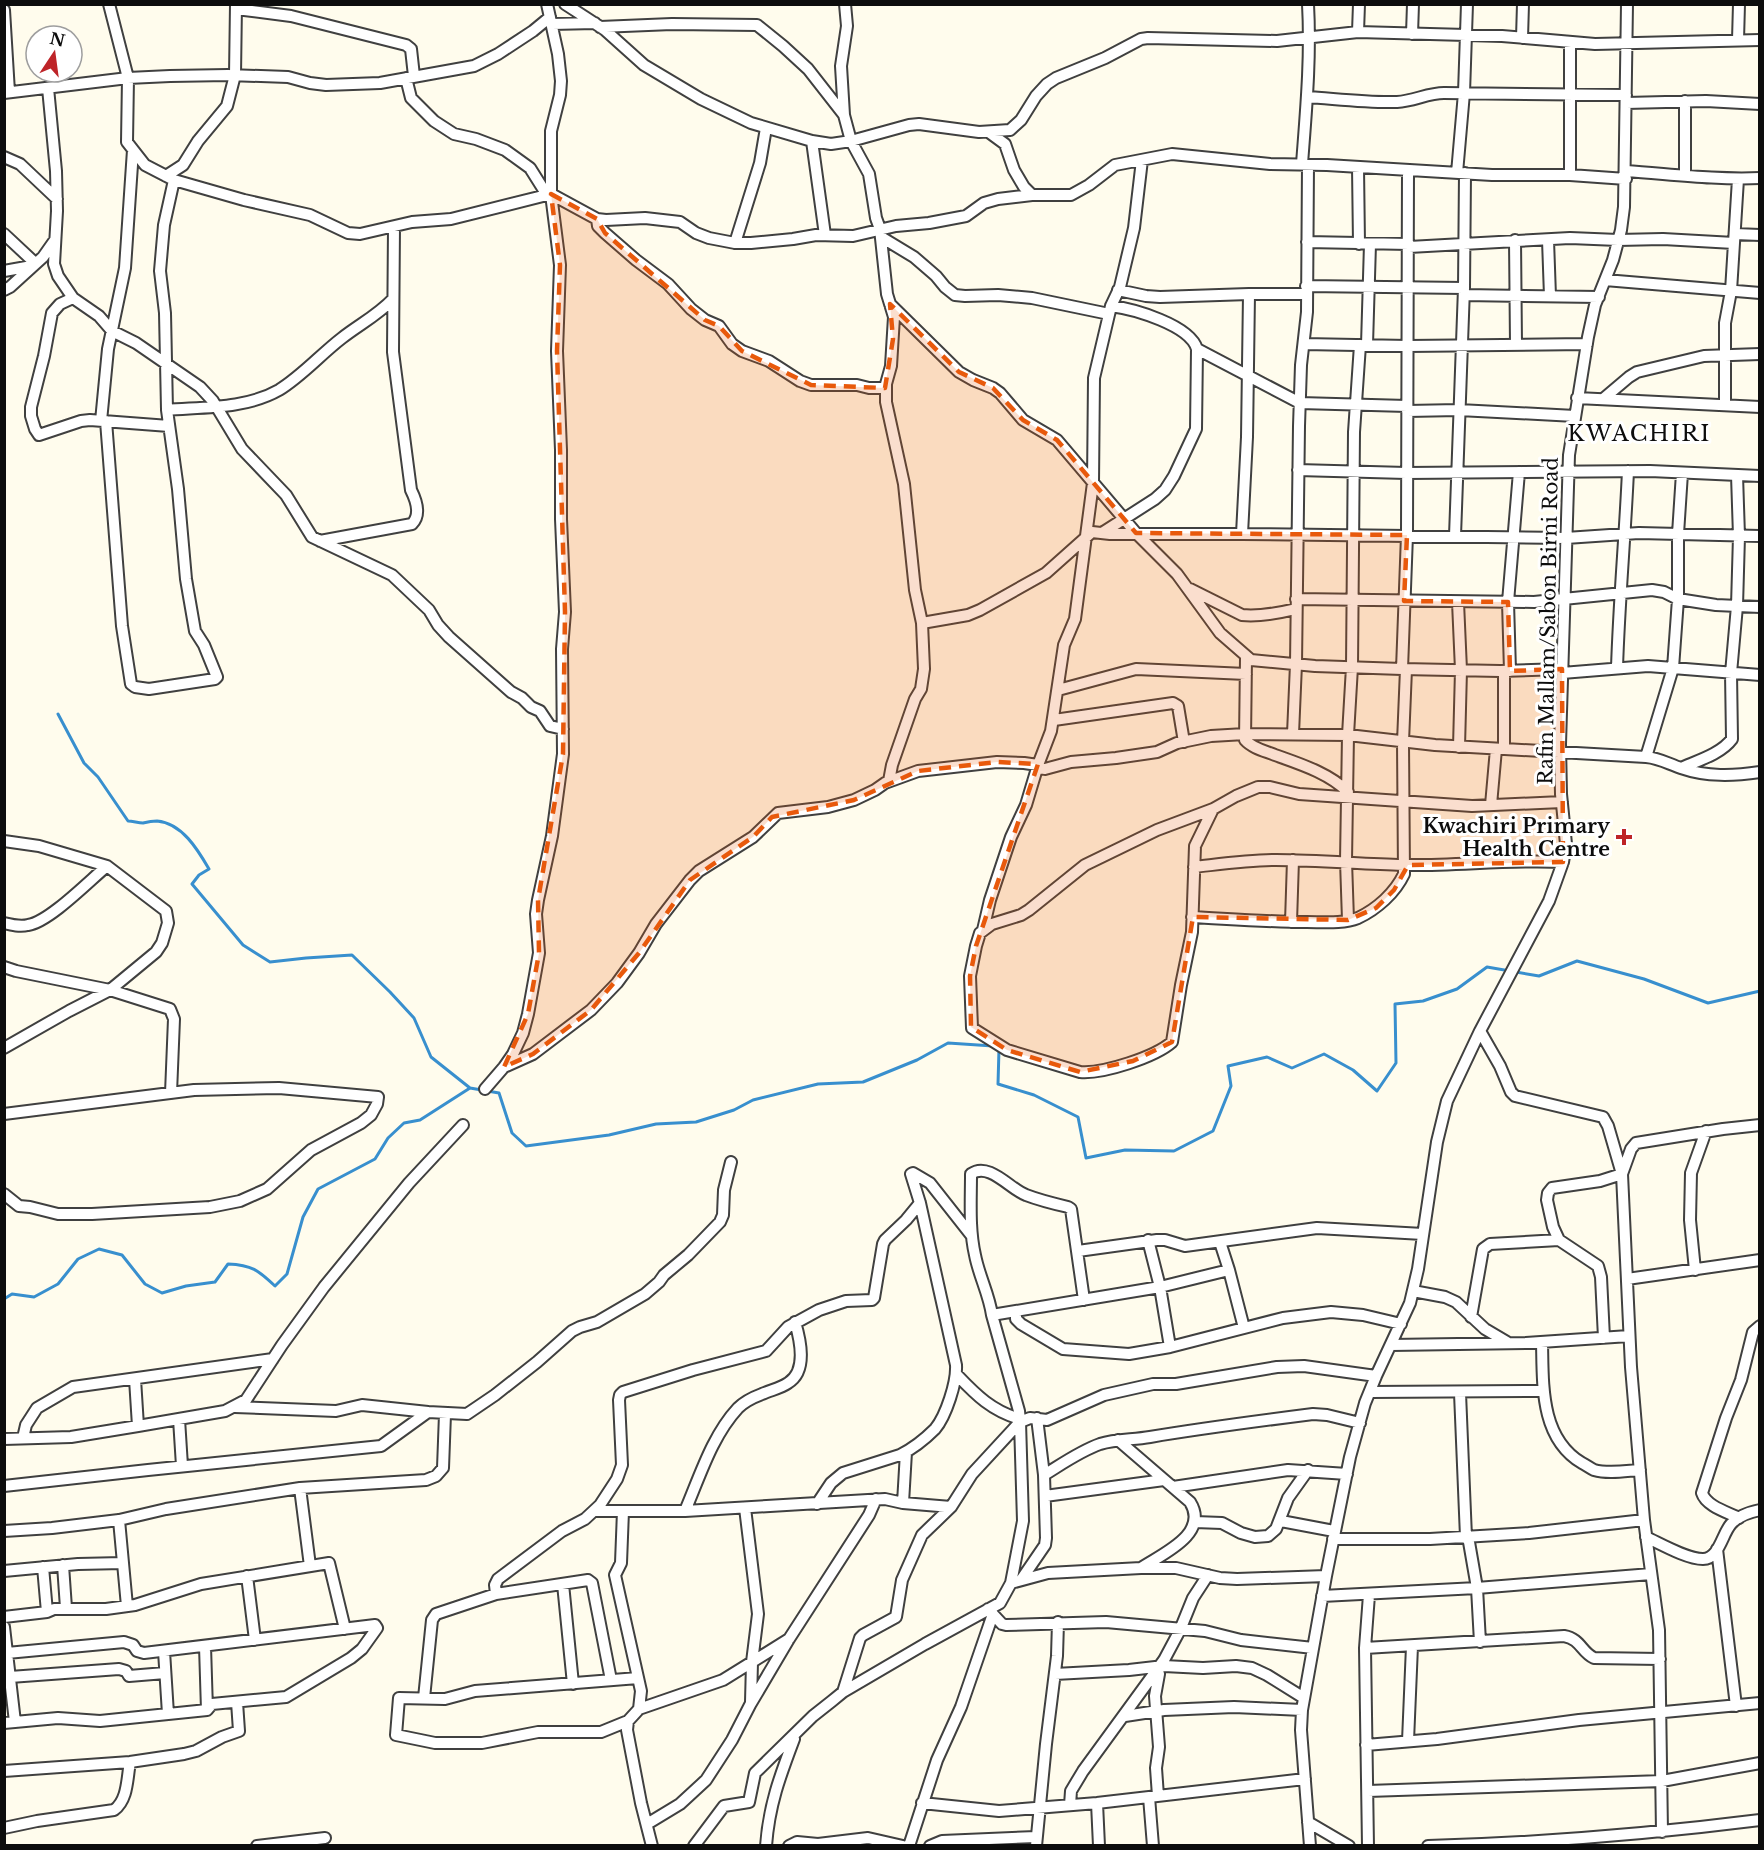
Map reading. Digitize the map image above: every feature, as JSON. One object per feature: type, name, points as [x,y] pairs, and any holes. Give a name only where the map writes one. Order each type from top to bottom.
[{"type":"street","points":[[109,4],[128,78],[127,142],[145,165],[170,178],[244,200],[310,215],[348,234],[360,234],[412,222],[451,219],[549,195]]},
{"type":"street","points":[[485,1089],[504,1066],[523,1033],[539,953],[536,914],[552,836],[563,754],[562,649],[565,612],[557,351],[560,265],[549,195],[551,131],[561,81],[547,4]]},
{"type":"street","points":[[565,4],[598,25],[644,65],[668,80],[752,123],[812,141],[831,144],[919,124],[988,132],[1010,130],[1016,126],[1047,84],[1141,39],[1277,41],[1358,32],[1570,42],[1760,40]]},
{"type":"street","points":[[845,4],[847,26],[841,79],[844,116],[851,141],[869,174],[890,304],[894,316],[891,366],[885,388],[885,402],[904,484],[924,652],[921,689],[915,699],[892,765],[889,781]]},
{"type":"street","points":[[1293,735],[1300,403],[1307,312],[1305,164],[1310,38],[1308,4]]},
{"type":"street","points":[[1358,32],[1359,4]]},
{"type":"street","points":[[1412,34],[1413,4]]},
{"type":"street","points":[[1455,536],[1464,292],[1465,245],[1461,173],[1467,4]]},
{"type":"street","points":[[1522,38],[1523,4]]},
{"type":"street","name":"Rafin Mallam/Sabon Birni Road","points":[[1310,1845],[1301,1730],[1302,1710],[1334,1535],[1360,1423],[1376,1376],[1410,1303],[1437,1142],[1447,1101],[1480,1031],[1549,901],[1563,862],[1566,844],[1560,752],[1568,472],[1577,398],[1587,344],[1599,297],[1618,240],[1624,207],[1628,4]]},
{"type":"street","points":[[1738,40],[1739,4]]},
{"type":"street","points":[[133,150],[125,268],[106,357],[104,421],[122,627],[132,684],[141,688],[204,681],[217,677],[204,645],[195,632],[186,579],[178,489],[167,410],[165,313],[160,271],[170,178],[183,165],[194,146],[227,106],[235,75],[236,7],[291,16],[406,45],[411,49],[411,98],[434,121],[454,134],[496,145],[519,159],[530,168],[549,195],[597,219],[655,218],[667,222],[680,222],[701,236],[735,243],[880,233],[966,216],[990,200],[1032,195],[1071,195],[1089,185],[1115,165],[1172,154],[1270,164],[1530,176],[1685,174],[1727,179],[1760,178]]},
{"type":"street","points":[[4,10],[7,93],[128,78],[235,75],[288,77],[326,85],[367,84],[474,66],[551,20],[598,25],[757,25],[808,69],[844,116]]},
{"type":"street","points":[[1570,42],[1570,175]]},
{"type":"street","points":[[48,88],[56,171],[55,270],[73,298],[99,316],[112,331],[136,343],[200,387],[216,406],[242,449],[279,486],[312,537],[392,575],[429,610],[444,631],[511,692],[540,711],[550,726],[563,729]]},
{"type":"street","points":[[1307,97],[1397,102],[1431,93],[1464,93],[1571,95],[1760,104]]},
{"type":"street","points":[[1685,101],[1685,174]]},
{"type":"street","points":[[735,243],[758,171],[766,128]]},
{"type":"street","points":[[988,132],[1005,144],[1014,170],[1024,187],[1032,195]]},
{"type":"street","points":[[812,141],[825,235]]},
{"type":"street","points":[[4,157],[20,164],[57,200]]},
{"type":"street","points":[[1142,160],[1134,228],[1118,290],[1110,310],[1094,378],[1093,483],[1075,619],[1064,645],[1051,731],[1026,805],[1011,837],[976,946],[970,976],[972,1028],[1007,1050],[1089,1073],[1133,1061],[1172,1042],[1192,932],[1195,846],[1213,810]]},
{"type":"street","points":[[1348,920],[1346,861],[1348,735],[1352,667],[1354,432],[1368,287],[1358,167]]},
{"type":"street","points":[[1192,917],[1291,922],[1332,922],[1356,919],[1376,908],[1394,890],[1404,874],[1408,170]]},
{"type":"street","points":[[1725,405],[1725,323],[1731,291],[1738,179]]},
{"type":"street","points":[[597,219],[598,226],[605,233],[668,284],[691,309],[722,329],[732,344],[742,351],[769,362],[811,385],[857,385],[885,388]]},
{"type":"street","points":[[320,542],[412,524],[417,518],[394,368],[394,227]]},
{"type":"street","points":[[880,233],[914,257],[955,295],[998,295],[1110,310],[1132,309],[1179,328],[1192,338],[1197,349],[1196,433],[1165,490],[1155,499],[1101,533]]},
{"type":"street","points":[[4,234],[34,265]]},
{"type":"street","points":[[1307,242],[1465,245],[1570,238],[1618,240],[1734,238],[1760,235]]},
{"type":"street","points":[[4,290],[43,257],[56,240]]},
{"type":"street","points":[[1515,240],[1516,344]]},
{"type":"street","points":[[1548,240],[1550,296]]},
{"type":"street","points":[[4,271],[34,265]]},
{"type":"street","points":[[1605,280],[1760,293]]},
{"type":"street","points":[[1118,290],[1160,297],[1408,287],[1516,296],[1599,297]]},
{"type":"street","points":[[1242,534],[1247,437],[1249,294]]},
{"type":"street","points":[[73,298],[60,304],[52,313],[31,407],[31,416],[39,435],[81,421],[169,426]]},
{"type":"street","points":[[167,410],[216,406],[256,399],[278,390],[351,331],[379,314],[393,299]]},
{"type":"street","points":[[890,304],[959,372],[993,388],[1023,420],[1057,440],[1136,533],[1172,569],[1220,633],[1246,658],[1255,662],[1507,671],[1562,671],[1648,666],[1760,675]]},
{"type":"street","points":[[1304,344],[1408,346],[1587,344]]},
{"type":"street","points":[[1197,349],[1300,403],[1575,416]]},
{"type":"street","points":[[1603,399],[1637,372],[1704,356],[1760,354]]},
{"type":"street","points":[[1577,398],[1760,407]]},
{"type":"street","points":[[1298,470],[1406,473],[1628,471],[1760,476]]},
{"type":"street","points":[[1617,668],[1628,471]]},
{"type":"street","points":[[1491,805],[1500,749],[1507,671],[1508,602],[1519,472]]},
{"type":"street","points":[[1646,757],[1673,668],[1678,599],[1678,534],[1682,473]]},
{"type":"street","points":[[1681,768],[1717,751],[1732,739],[1731,673],[1737,606],[1739,536],[1737,475]]},
{"type":"street","points":[[922,623],[968,615],[980,610],[1046,573],[1092,532],[1566,538],[1625,534],[1760,536]]},
{"type":"street","points":[[1186,586],[1242,615],[1251,616],[1296,604],[1352,600],[1508,602],[1564,600],[1652,590],[1664,592],[1678,599],[1716,605],[1760,607]]},
{"type":"street","points":[[1458,602],[1461,670],[1459,747]]},
{"type":"street","points":[[1246,658],[1245,740],[1341,784],[1348,794]]},
{"type":"street","points":[[1058,690],[1136,669],[1246,674]]},
{"type":"street","points":[[1054,720],[1173,703],[1178,706],[1184,742]]},
{"type":"street","points":[[504,1066],[532,1054],[591,1010],[616,983],[639,953],[670,904],[699,871],[753,837],[778,813],[828,807],[854,800],[889,781],[918,771],[997,762],[1038,765],[1044,769],[1071,762],[1157,752],[1184,742],[1211,736],[1245,734],[1348,735],[1459,747],[1646,757],[1711,776],[1760,772]]},
{"type":"street","points":[[983,930],[992,924],[1021,915],[1077,870],[1102,856],[1157,830],[1213,810],[1236,796],[1258,787],[1270,787],[1299,794],[1348,794],[1472,806],[1562,802]]},
{"type":"street","points":[[4,841],[39,846],[107,866],[166,910],[168,923],[162,943],[156,952],[110,990],[4,1048]]},
{"type":"street","points":[[1194,867],[1261,860],[1346,861],[1403,865],[1563,862]]},
{"type":"street","points":[[1291,922],[1293,860]]},
{"type":"street","points":[[4,923],[17,926],[44,920],[107,866]]},
{"type":"street","points":[[4,966],[23,973],[110,990],[170,1009],[174,1019],[171,1093]]},
{"type":"street","points":[[1480,1031],[1515,1096],[1603,1117],[1608,1126],[1622,1174],[1629,1336],[1644,1520],[1659,1630],[1662,1832]]},
{"type":"street","points":[[4,1114],[194,1090],[264,1088],[378,1097],[371,1115],[361,1123],[312,1150],[267,1189],[240,1201],[210,1207],[92,1214],[58,1214],[19,1206],[4,1209]]},
{"type":"street","points":[[4,1439],[71,1437],[225,1411],[246,1400],[324,1287],[408,1183],[463,1125]]},
{"type":"street","points":[[1622,1174],[1631,1149],[1636,1143],[1706,1131],[1760,1125]]},
{"type":"street","points":[[1695,1270],[1690,1220],[1691,1173],[1706,1131]]},
{"type":"street","points":[[235,1407],[336,1411],[362,1405],[445,1414],[467,1414],[528,1369],[572,1331],[597,1322],[645,1294],[688,1255],[720,1222],[723,1215],[724,1190],[731,1162]]},
{"type":"street","points":[[1016,1582],[1023,1521],[1020,1420],[992,1315],[990,1299],[975,1256],[971,1235],[971,1174],[980,1171],[1005,1180],[1025,1195],[1071,1209],[1084,1300]]},
{"type":"street","points":[[817,1504],[831,1483],[843,1473],[876,1464],[906,1452],[935,1429],[941,1420],[957,1375],[920,1203],[911,1176],[913,1173],[930,1183],[971,1235]]},
{"type":"street","points":[[1604,1338],[1601,1277],[1598,1266],[1559,1240],[1546,1200],[1552,1188],[1622,1174]]},
{"type":"street","points":[[4,1194],[19,1206]]},
{"type":"street","points":[[496,1594],[495,1585],[498,1579],[562,1531],[585,1519],[594,1511],[617,1479],[622,1465],[619,1400],[623,1392],[693,1370],[766,1351],[795,1322],[846,1301],[872,1300],[882,1244],[920,1203]]},
{"type":"street","points":[[1078,1251],[1148,1240],[1165,1240],[1185,1246],[1317,1228],[1423,1234]]},
{"type":"street","points":[[1148,1240],[1160,1287],[1170,1347]]},
{"type":"street","points":[[1472,1317],[1483,1249],[1486,1246],[1559,1240]]},
{"type":"street","points":[[1220,1242],[1230,1270],[1244,1328]]},
{"type":"street","points":[[1627,1279],[1760,1260]]},
{"type":"street","points":[[992,1315],[1160,1287],[1230,1270]]},
{"type":"street","points":[[1413,1291],[1445,1297],[1456,1302],[1485,1329],[1507,1343]]},
{"type":"street","points":[[1016,1311],[1016,1319],[1021,1324],[1063,1349],[1129,1354],[1170,1347],[1283,1318],[1331,1312],[1364,1315],[1401,1324]]},
{"type":"street","points":[[685,1511],[720,1432],[740,1406],[790,1382],[794,1377],[800,1365],[802,1346],[795,1322]]},
{"type":"street","points":[[1739,1518],[1708,1502],[1702,1493],[1741,1380],[1753,1332],[1760,1326]]},
{"type":"street","points":[[1390,1345],[1542,1342],[1629,1336]]},
{"type":"street","points":[[1542,1342],[1547,1415],[1564,1449],[1573,1458],[1593,1470],[1611,1472],[1640,1470]]},
{"type":"street","points":[[23,1438],[26,1425],[37,1408],[63,1391],[273,1359]]},
{"type":"street","points":[[957,1375],[977,1397],[995,1410],[1020,1420],[1030,1418],[1047,1420],[1104,1395],[1154,1384],[1176,1384],[1277,1367],[1304,1366],[1376,1376]]},
{"type":"street","points":[[135,1379],[138,1426]]},
{"type":"street","points":[[1370,1392],[1544,1391]]},
{"type":"street","points":[[1460,1393],[1466,1537],[1469,1542],[1477,1588],[1480,1642]]},
{"type":"street","points":[[4,1486],[381,1446],[428,1412]]},
{"type":"street","points":[[4,1530],[52,1528],[119,1520],[166,1509],[300,1488],[426,1480],[436,1476],[443,1468],[445,1414]]},
{"type":"street","points":[[1044,1475],[1083,1452],[1118,1440],[1313,1414],[1360,1423]]},
{"type":"street","points":[[694,1845],[724,1806],[749,1802],[755,1773],[813,1716],[843,1692],[925,1644],[990,1612],[1000,1603],[1045,1545],[1044,1475],[1037,1418]]},
{"type":"street","points":[[179,1419],[182,1466]]},
{"type":"street","points":[[843,1692],[860,1638],[896,1617],[902,1580],[922,1535],[951,1507],[972,1474],[1020,1420]]},
{"type":"street","points":[[1118,1440],[1194,1507],[1195,1522],[1191,1532],[1182,1542],[1141,1568]]},
{"type":"street","points":[[903,1503],[906,1452]]},
{"type":"street","points":[[1045,1496],[1288,1470],[1347,1474]]},
{"type":"street","points":[[1195,1522],[1222,1522],[1241,1533],[1255,1537],[1268,1536],[1273,1533],[1281,1521],[1288,1498],[1308,1470]]},
{"type":"street","points":[[300,1488],[310,1566]]},
{"type":"street","points":[[594,1511],[685,1511],[876,1499],[951,1507]]},
{"type":"street","points":[[647,1824],[680,1804],[706,1780],[732,1740],[789,1639],[869,1515],[876,1499]]},
{"type":"street","points":[[745,1508],[758,1614],[750,1705]]},
{"type":"street","points":[[1646,1537],[1689,1556],[1710,1558],[1717,1550],[1730,1525],[1751,1512],[1760,1510]]},
{"type":"street","points":[[623,1511],[621,1563],[615,1575],[638,1677],[641,1698],[639,1709]]},
{"type":"street","points":[[119,1520],[127,1606]]},
{"type":"street","points":[[1281,1521],[1334,1535],[1430,1539],[1530,1533],[1644,1520]]},
{"type":"street","points":[[1717,1550],[1736,1706]]},
{"type":"street","points":[[4,1571],[63,1565],[123,1563]]},
{"type":"street","points":[[4,1617],[47,1612],[54,1609],[135,1605],[201,1584],[329,1563],[345,1629]]},
{"type":"street","points":[[63,1565],[66,1608]]},
{"type":"street","points":[[43,1567],[47,1612]]},
{"type":"street","points":[[1016,1582],[1048,1573],[1141,1568],[1176,1568],[1237,1579],[1326,1576]]},
{"type":"street","points":[[1322,1596],[1477,1588],[1651,1574]]},
{"type":"street","points":[[1070,1805],[1071,1791],[1164,1660],[1193,1598],[1208,1575]]},
{"type":"street","points":[[247,1576],[255,1640]]},
{"type":"street","points":[[424,1698],[433,1616],[496,1594],[588,1580],[592,1583],[611,1680]]},
{"type":"street","points":[[563,1584],[573,1684]]},
{"type":"street","points":[[1368,1845],[1365,1648],[1369,1595]]},
{"type":"street","points":[[990,1612],[1006,1625],[1106,1622],[1214,1633],[1260,1642],[1313,1648]]},
{"type":"street","points":[[909,1845],[937,1760],[961,1707],[990,1612]]},
{"type":"street","points":[[930,1845],[942,1841],[1036,1841],[1055,1674],[1058,1622]]},
{"type":"street","points":[[4,1627],[8,1653],[10,1722],[58,1718],[100,1721],[207,1710],[212,1704],[286,1697],[351,1658],[362,1649],[377,1628],[375,1625],[141,1653],[133,1645],[124,1642],[8,1653]]},
{"type":"street","points":[[1365,1648],[1564,1636],[1579,1643],[1585,1652],[1594,1658],[1660,1659]]},
{"type":"street","points":[[638,1677],[475,1691],[445,1699],[398,1698],[396,1734],[398,1737],[435,1743],[482,1743],[538,1732],[601,1732],[628,1721],[639,1709],[723,1680],[789,1639]]},
{"type":"street","points":[[205,1646],[207,1710]]},
{"type":"street","points":[[1408,1741],[1412,1646]]},
{"type":"street","points":[[164,1651],[168,1713]]},
{"type":"street","points":[[1055,1674],[1158,1667],[1236,1666],[1252,1668],[1267,1674],[1304,1698]]},
{"type":"street","points":[[1153,1845],[1154,1796],[1159,1747],[1155,1690],[1159,1674],[1158,1667]]},
{"type":"street","points":[[8,1673],[119,1669],[126,1671],[129,1676],[165,1672]]},
{"type":"street","points":[[4,1771],[130,1762],[196,1751],[222,1737],[237,1733],[240,1729],[237,1702]]},
{"type":"street","points":[[1366,1745],[1579,1720],[1760,1703]]},
{"type":"street","points":[[1125,1716],[1157,1711],[1251,1707],[1302,1710]]},
{"type":"street","points":[[628,1721],[627,1730],[652,1845]]},
{"type":"street","points":[[766,1845],[776,1786],[795,1736]]},
{"type":"street","points":[[4,1828],[114,1810],[121,1805],[124,1798],[130,1762]]},
{"type":"street","points":[[1368,1791],[1662,1781],[1760,1763]]},
{"type":"street","points":[[922,1803],[999,1811],[1097,1803],[1305,1779]]},
{"type":"street","points":[[1097,1803],[1100,1845]]},
{"type":"street","points":[[1428,1845],[1514,1843],[1662,1832],[1760,1820]]},
{"type":"street","points":[[1308,1822],[1348,1845]]},
{"type":"street","points":[[257,1845],[325,1838]]},
{"type":"street","points":[[789,1845],[796,1842],[818,1844],[868,1838],[903,1845]]},
{"type":"highlighted area","points":[[551,194],[597,219],[605,233],[705,320],[719,326],[742,351],[811,385],[885,388],[893,339],[890,304],[959,372],[993,388],[1023,420],[1057,440],[1136,533],[1407,535],[1404,601],[1508,602],[1510,671],[1562,669],[1563,862],[1408,865],[1394,890],[1376,908],[1348,920],[1193,917],[1172,1042],[1133,1061],[1080,1072],[1007,1050],[971,1027],[970,976],[976,946],[1038,764],[997,762],[918,771],[854,800],[772,817],[753,837],[690,880],[639,953],[591,1010],[533,1054],[504,1067],[528,1014],[539,953],[538,900],[563,754],[565,612],[557,351],[560,265]]},
{"type":"waterway","points":[[58,714],[84,763],[98,777],[128,821],[166,823],[182,832],[194,846],[209,869],[199,875],[192,884],[243,945],[270,962],[352,955],[414,1018],[431,1057],[470,1088],[499,1093],[512,1133],[526,1146],[609,1135],[656,1124],[696,1122],[734,1110],[753,1100],[818,1084],[863,1082],[917,1060],[948,1043],[993,1046]]},
{"type":"waterway","points":[[999,1049],[998,1084],[1034,1095],[1078,1117],[1086,1158],[1125,1150],[1174,1151],[1213,1131],[1231,1086],[1228,1066],[1267,1057],[1292,1068],[1324,1054],[1353,1070],[1377,1091],[1396,1063],[1395,1004],[1423,1001],[1457,989],[1487,967],[1539,976],[1577,961],[1644,979],[1708,1003],[1760,991]]},
{"type":"waterway","points":[[4,1299],[12,1294],[34,1297],[58,1284],[78,1259],[99,1249],[122,1255],[145,1284],[162,1293],[186,1286],[215,1282],[228,1264],[254,1269],[275,1286],[287,1274],[303,1217],[318,1189],[375,1159],[388,1138],[404,1123],[420,1120],[470,1088]]},
{"type":"place","name":"Kwachiri Primary Health Centre","points":[[1624,837]]},
{"type":"district","name":"KWACHIRI","points":[[1639,433]]}]
